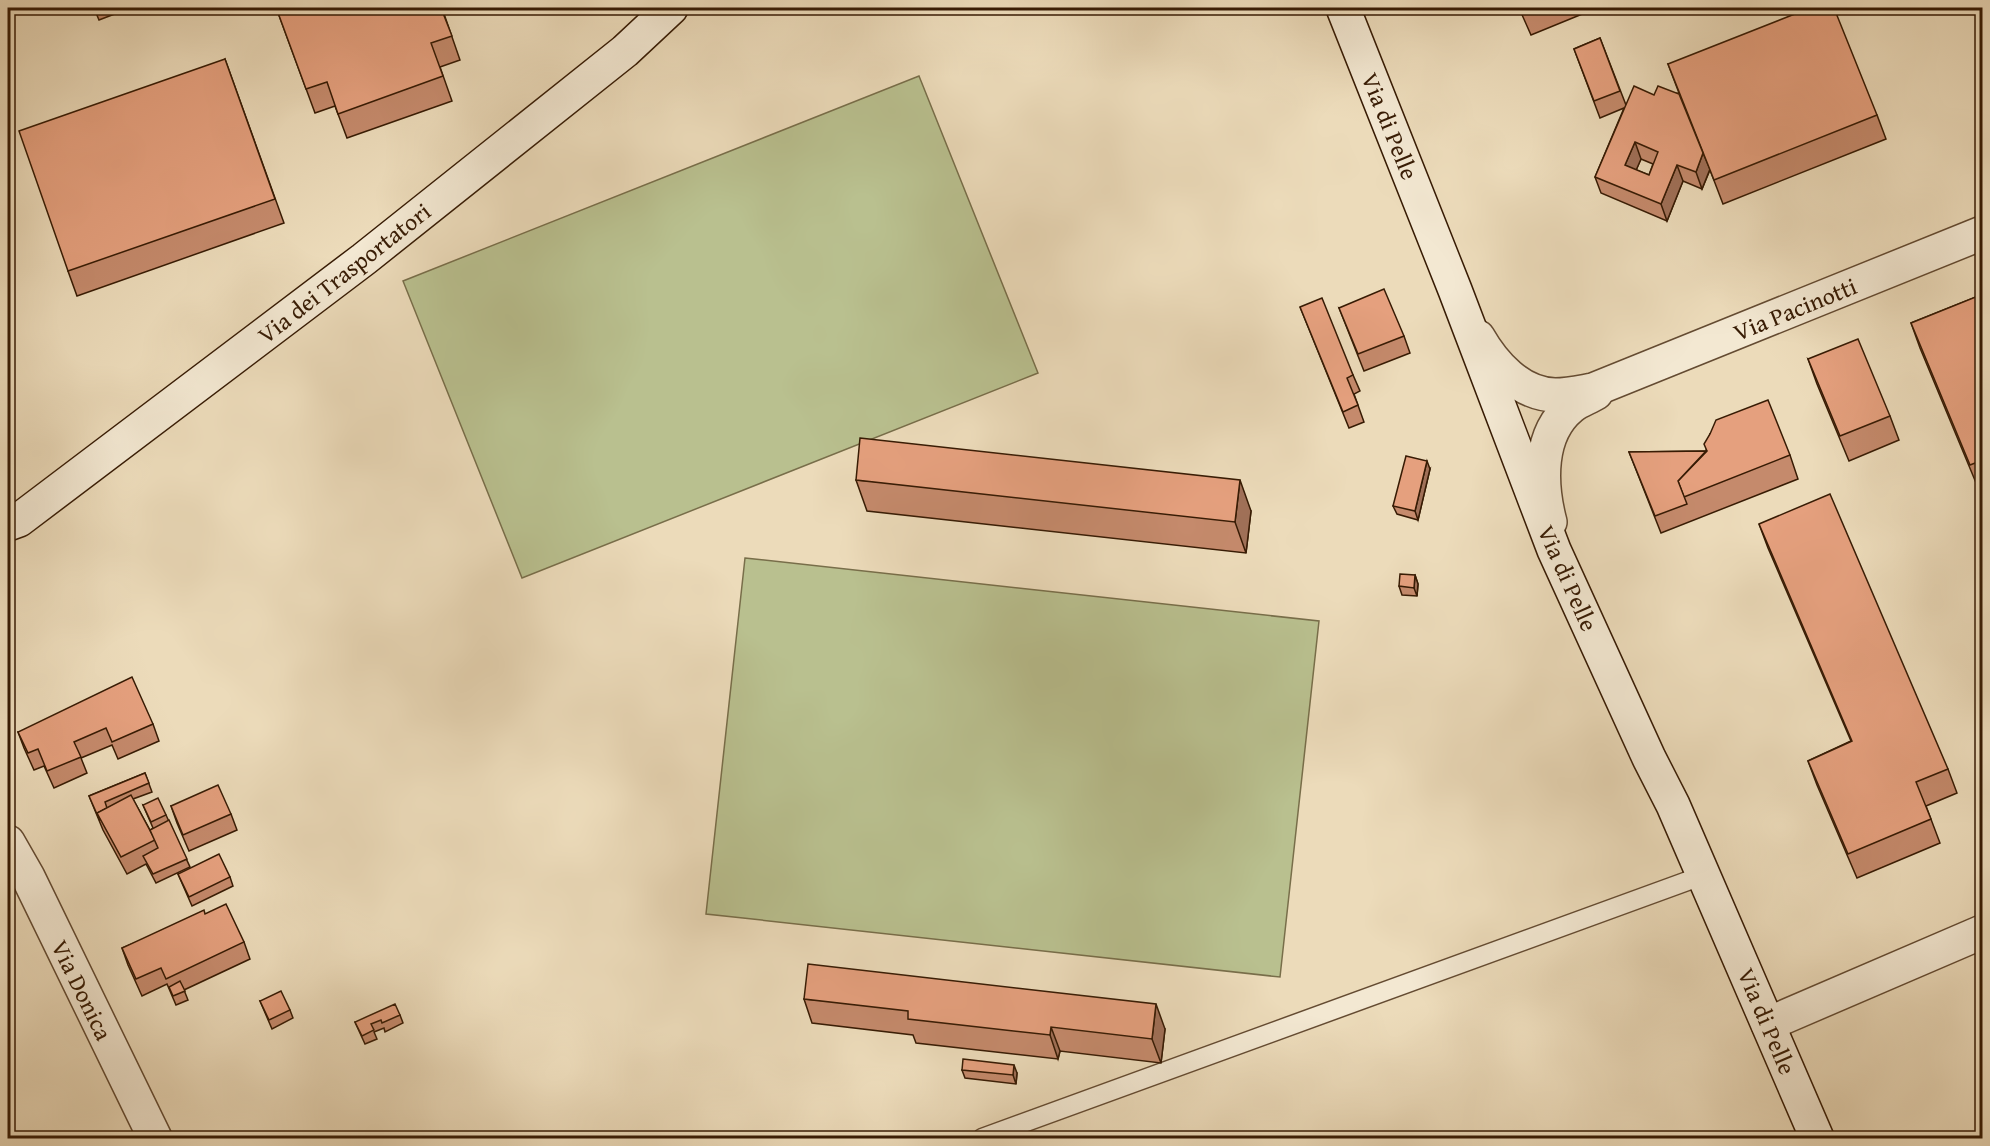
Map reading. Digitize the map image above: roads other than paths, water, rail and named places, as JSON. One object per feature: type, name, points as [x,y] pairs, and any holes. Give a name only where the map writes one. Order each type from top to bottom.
[{"type":"street","name":"Via dei Trasportatori","points":[[8,525],[19,520],[364,259],[625,51],[671,8]]},
{"type":"street","name":"Via di Pelle","points":[[1343,8],[1455,290],[1554,550],[1649,758],[1673,805],[1817,1138]]},
{"type":"street","name":"Via Pacinotti","points":[[1455,290],[1485,349],[1495,363],[1516,382],[1553,395],[1593,390],[1608,385],[1983,233]]},
{"type":"street","name":"Via Pacinotti","points":[[1554,550],[1545,499],[1547,446],[1554,426],[1573,405],[1608,385]]},
{"type":"street","name":"Via Donica","points":[[8,842],[28,878],[155,1138]]},
{"type":"street","points":[[1768,1024],[1983,932]]},
{"type":"lane","points":[[982,1138],[1704,875]]}]
